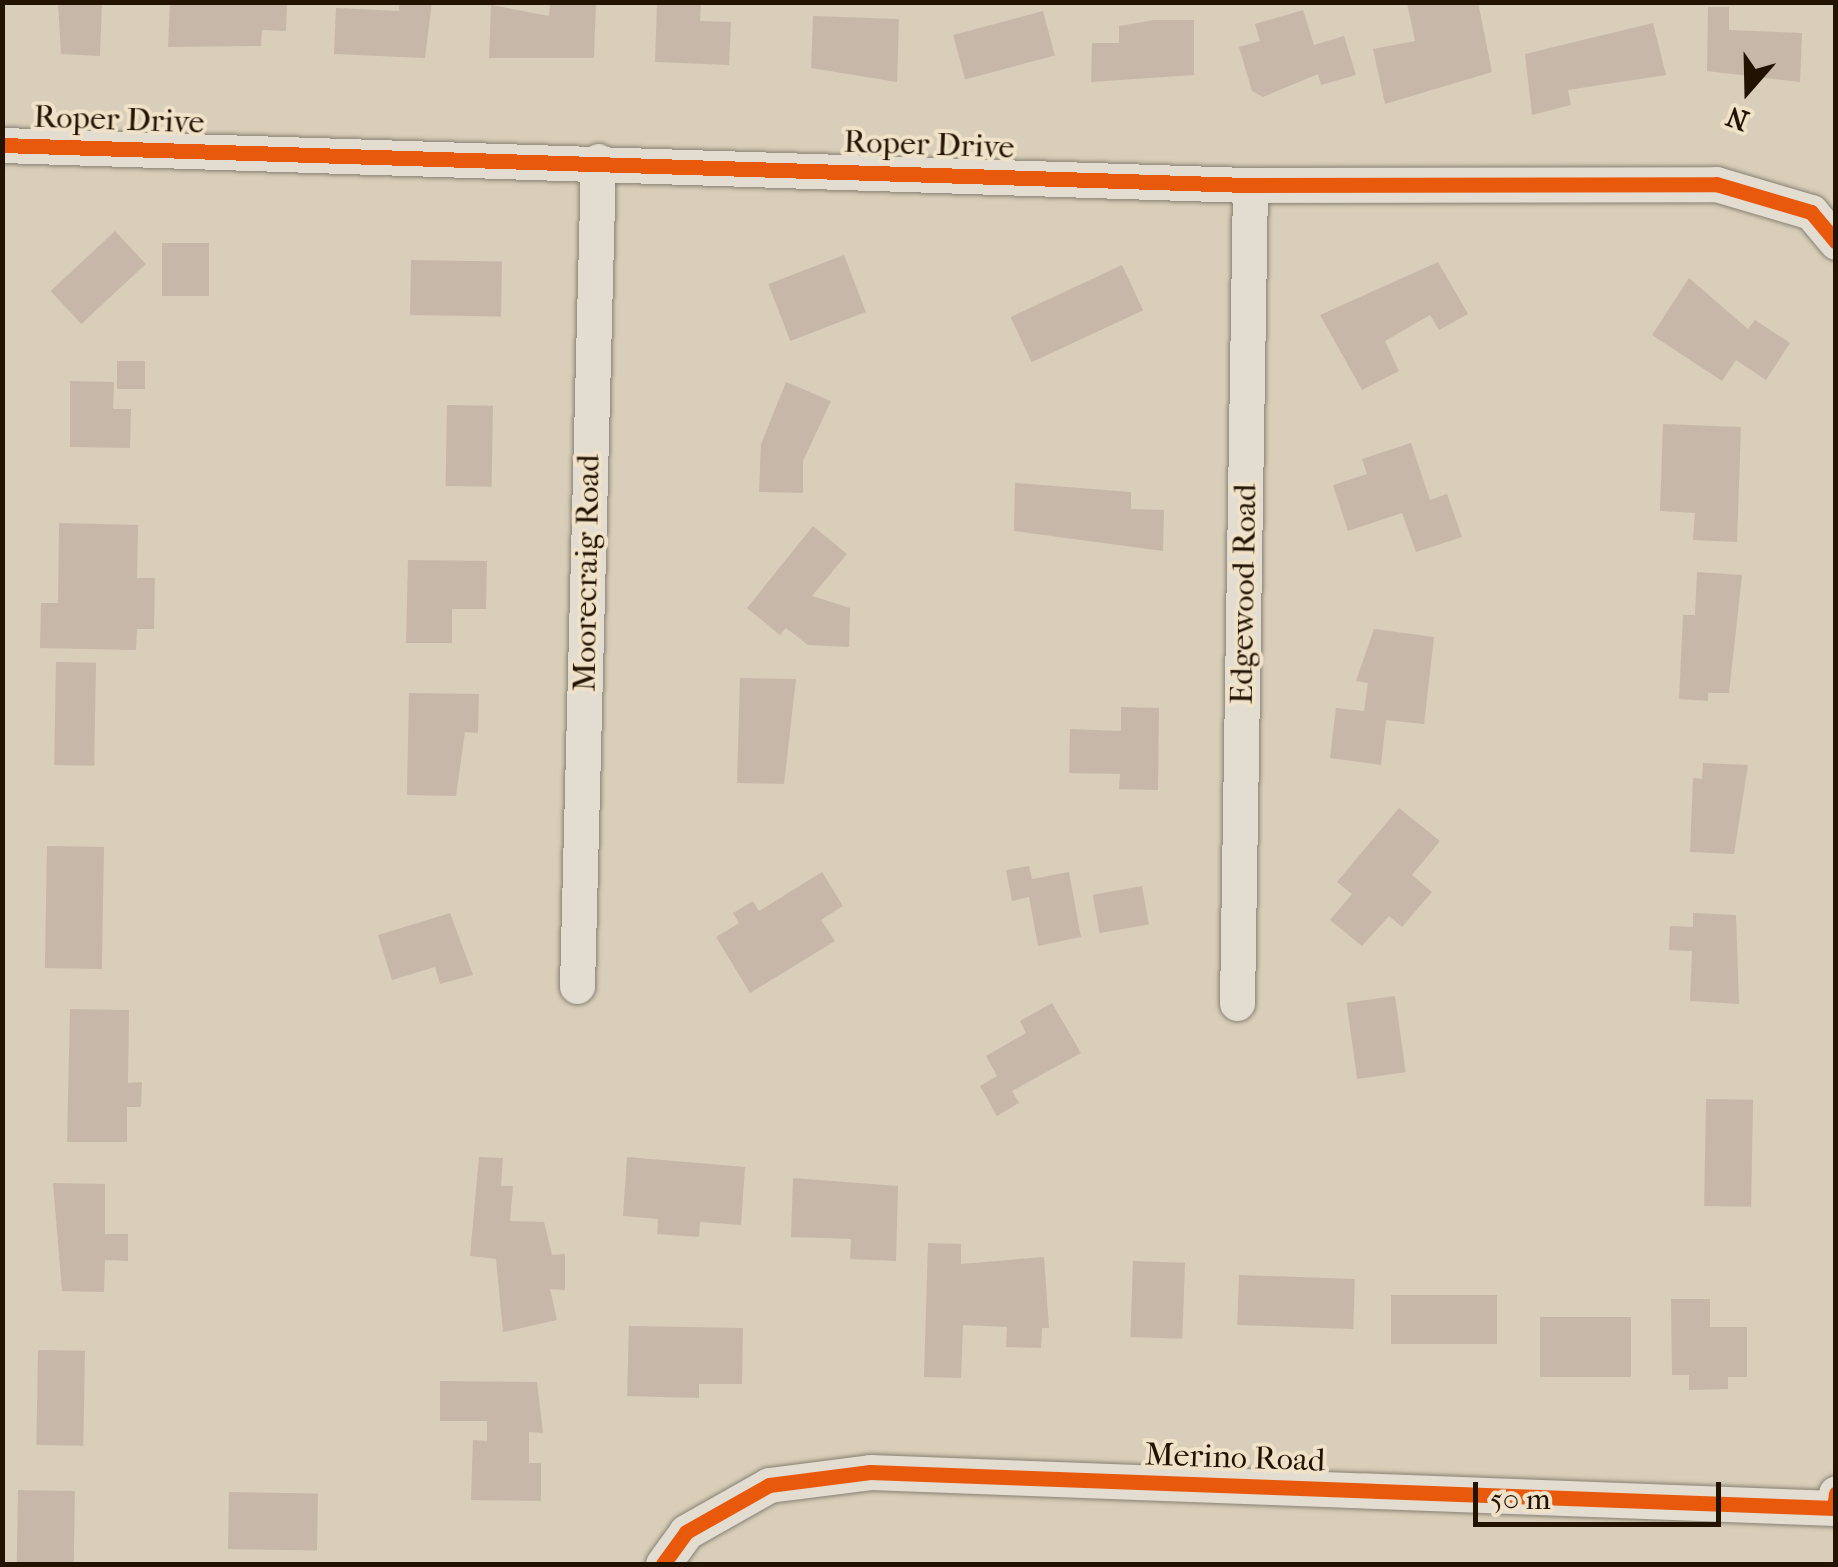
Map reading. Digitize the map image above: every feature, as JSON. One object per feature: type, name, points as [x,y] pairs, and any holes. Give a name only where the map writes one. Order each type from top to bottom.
[{"type":"street","name":"Roper Drive","points":[[2,144],[1250,185],[1716,184],[1811,212],[1836,242]]},
{"type":"street","name":"Moorecraig Road","points":[[577,986],[598,161]]},
{"type":"street","name":"Edgewood Road","points":[[1237,1003],[1250,185]]},
{"type":"street","name":"Merino Road","points":[[663,1564],[686,1532],[769,1485],[870,1472],[1834,1508]]},
{"type":"street","points":[[1834,1508],[1836,1493]]},
{"type":"building","points":[[58,2],[102,2],[100,56],[61,54]]},
{"type":"building","points":[[170,2],[287,2],[286,31],[262,30],[261,46],[168,47]]},
{"type":"building","points":[[399,2],[432,2],[425,58],[334,54],[336,8],[399,11]]},
{"type":"building","points":[[550,2],[596,2],[594,58],[489,58],[491,5],[549,16]]},
{"type":"building","points":[[657,2],[701,2],[700,21],[731,22],[729,65],[655,62]]},
{"type":"building","points":[[1478,2],[1492,72],[1385,104],[1373,49],[1415,41],[1407,3]]},
{"type":"building","points":[[1708,7],[1729,7],[1729,30],[1802,33],[1800,82],[1707,71]]},
{"type":"building","points":[[1303,10],[1314,45],[1344,36],[1356,75],[1321,85],[1318,74],[1263,97],[1252,91],[1239,47],[1260,41],[1255,24]]},
{"type":"building","points":[[1043,11],[1055,55],[965,80],[953,35]]},
{"type":"building","points":[[813,16],[899,19],[897,82],[811,68]]},
{"type":"building","points":[[1154,20],[1194,20],[1194,75],[1091,82],[1092,43],[1119,43],[1119,26]]},
{"type":"building","points":[[1653,23],[1666,75],[1568,90],[1571,105],[1532,115],[1525,54]]},
{"type":"building","points":[[115,231],[146,264],[81,324],[51,291]]},
{"type":"building","points":[[162,243],[209,243],[209,296],[162,296]]},
{"type":"building","points":[[844,255],[866,312],[790,341],[768,284]]},
{"type":"building","points":[[411,260],[502,262],[501,317],[410,315]]},
{"type":"building","points":[[1438,262],[1468,314],[1439,330],[1430,315],[1385,341],[1399,371],[1362,390],[1320,315]]},
{"type":"building","points":[[1122,265],[1143,310],[1032,362],[1011,317]]},
{"type":"building","points":[[1689,278],[1748,329],[1755,320],[1790,343],[1766,380],[1736,360],[1722,381],[1652,335]]},
{"type":"building","points":[[117,361],[145,361],[145,389],[117,389]]},
{"type":"building","points":[[70,381],[114,382],[113,409],[131,409],[130,448],[70,447]]},
{"type":"building","points":[[786,382],[831,401],[803,461],[803,493],[759,492],[761,444]]},
{"type":"building","points":[[447,405],[493,406],[492,487],[446,486]]},
{"type":"building","points":[[1663,424],[1741,427],[1737,542],[1693,540],[1695,513],[1660,511]]},
{"type":"building","points":[[1411,443],[1430,500],[1447,494],[1462,537],[1416,552],[1402,513],[1348,531],[1333,485],[1367,474],[1362,459]]},
{"type":"building","points":[[1015,483],[1131,492],[1131,509],[1164,510],[1163,551],[1014,531]]},
{"type":"building","points":[[59,523],[138,525],[137,578],[155,578],[154,629],[137,629],[136,650],[40,648],[41,603],[58,603]]},
{"type":"building","points":[[813,526],[847,554],[812,596],[850,608],[849,647],[808,645],[786,628],[780,635],[747,608]]},
{"type":"building","points":[[408,560],[487,561],[486,609],[452,609],[452,643],[406,643]]},
{"type":"building","points":[[1697,572],[1742,575],[1729,693],[1708,693],[1708,701],[1679,699],[1683,615],[1695,615]]},
{"type":"building","points":[[1374,629],[1434,637],[1424,724],[1386,720],[1381,765],[1330,758],[1336,708],[1364,711],[1368,683],[1356,681]]},
{"type":"building","points":[[56,662],[96,663],[94,766],[54,765]]},
{"type":"building","points":[[740,678],[796,679],[784,784],[737,783]]},
{"type":"building","points":[[409,693],[479,694],[478,733],[465,732],[456,796],[407,795]]},
{"type":"building","points":[[1121,707],[1159,708],[1158,790],[1119,789],[1120,774],[1069,773],[1070,729],[1121,731]]},
{"type":"building","points":[[1703,763],[1748,765],[1734,854],[1690,852],[1693,778],[1702,779]]},
{"type":"building","points":[[1399,808],[1440,841],[1412,875],[1432,892],[1402,927],[1389,916],[1362,946],[1330,920],[1352,894],[1337,882]]},
{"type":"building","points":[[47,846],[104,847],[102,969],[45,968]]},
{"type":"building","points":[[1029,866],[1032,879],[1069,872],[1081,937],[1038,946],[1029,897],[1012,901],[1006,870]]},
{"type":"building","points":[[822,872],[843,906],[821,920],[835,941],[750,993],[716,937],[739,923],[733,913],[753,901],[759,911]]},
{"type":"building","points":[[1142,886],[1149,924],[1100,933],[1093,895]]},
{"type":"building","points":[[450,913],[473,975],[440,984],[435,967],[392,980],[378,935]]},
{"type":"building","points":[[1693,913],[1736,915],[1739,1004],[1690,1001],[1692,951],[1669,950],[1670,926],[1693,927]]},
{"type":"building","points":[[1395,996],[1406,1072],[1357,1079],[1346,1003]]},
{"type":"building","points":[[1052,1003],[1081,1053],[1012,1091],[1019,1103],[997,1116],[980,1086],[997,1076],[986,1056],[1026,1033],[1020,1021]]},
{"type":"building","points":[[70,1009],[129,1010],[128,1083],[142,1082],[141,1107],[127,1107],[127,1142],[67,1142]]},
{"type":"building","points":[[1706,1099],[1753,1100],[1751,1207],[1704,1206]]},
{"type":"building","points":[[479,1157],[503,1158],[501,1186],[513,1186],[510,1221],[544,1222],[552,1255],[565,1254],[565,1290],[550,1289],[557,1320],[503,1332],[496,1259],[470,1256]]},
{"type":"building","points":[[627,1157],[745,1167],[741,1225],[700,1222],[699,1237],[657,1234],[658,1219],[623,1216]]},
{"type":"building","points":[[793,1178],[898,1186],[896,1261],[850,1259],[851,1239],[791,1237]]},
{"type":"building","points":[[53,1183],[105,1184],[105,1234],[128,1234],[128,1261],[105,1260],[104,1292],[62,1291]]},
{"type":"building","points":[[928,1243],[961,1244],[961,1264],[1044,1257],[1049,1328],[1042,1328],[1041,1348],[1006,1347],[1007,1327],[963,1325],[961,1378],[924,1377]]},
{"type":"building","points":[[1133,1261],[1185,1263],[1182,1339],[1130,1337]]},
{"type":"building","points":[[1239,1275],[1355,1279],[1353,1329],[1237,1325]]},
{"type":"building","points":[[1391,1295],[1497,1295],[1497,1344],[1391,1344]]},
{"type":"building","points":[[1671,1299],[1710,1299],[1710,1327],[1747,1327],[1747,1377],[1728,1377],[1728,1389],[1689,1390],[1689,1375],[1672,1375]]},
{"type":"building","points":[[1540,1317],[1631,1317],[1631,1377],[1540,1377]]},
{"type":"building","points":[[629,1326],[743,1328],[742,1384],[699,1384],[699,1398],[627,1396]]},
{"type":"building","points":[[38,1350],[85,1351],[83,1446],[36,1445]]},
{"type":"building","points":[[440,1381],[537,1382],[543,1433],[529,1432],[529,1463],[541,1463],[541,1501],[471,1500],[473,1440],[487,1441],[487,1421],[440,1421]]},
{"type":"building","points":[[18,1490],[75,1491],[74,1564],[17,1564]]},
{"type":"building","points":[[229,1492],[318,1494],[317,1551],[228,1549]]},
{"type":"cycle path","points":[[2,145],[1250,185],[1716,184],[1811,212],[1836,242]]},
{"type":"cycle path","points":[[663,1564],[686,1532],[769,1485],[870,1472],[1834,1508],[1836,1493]]}]
